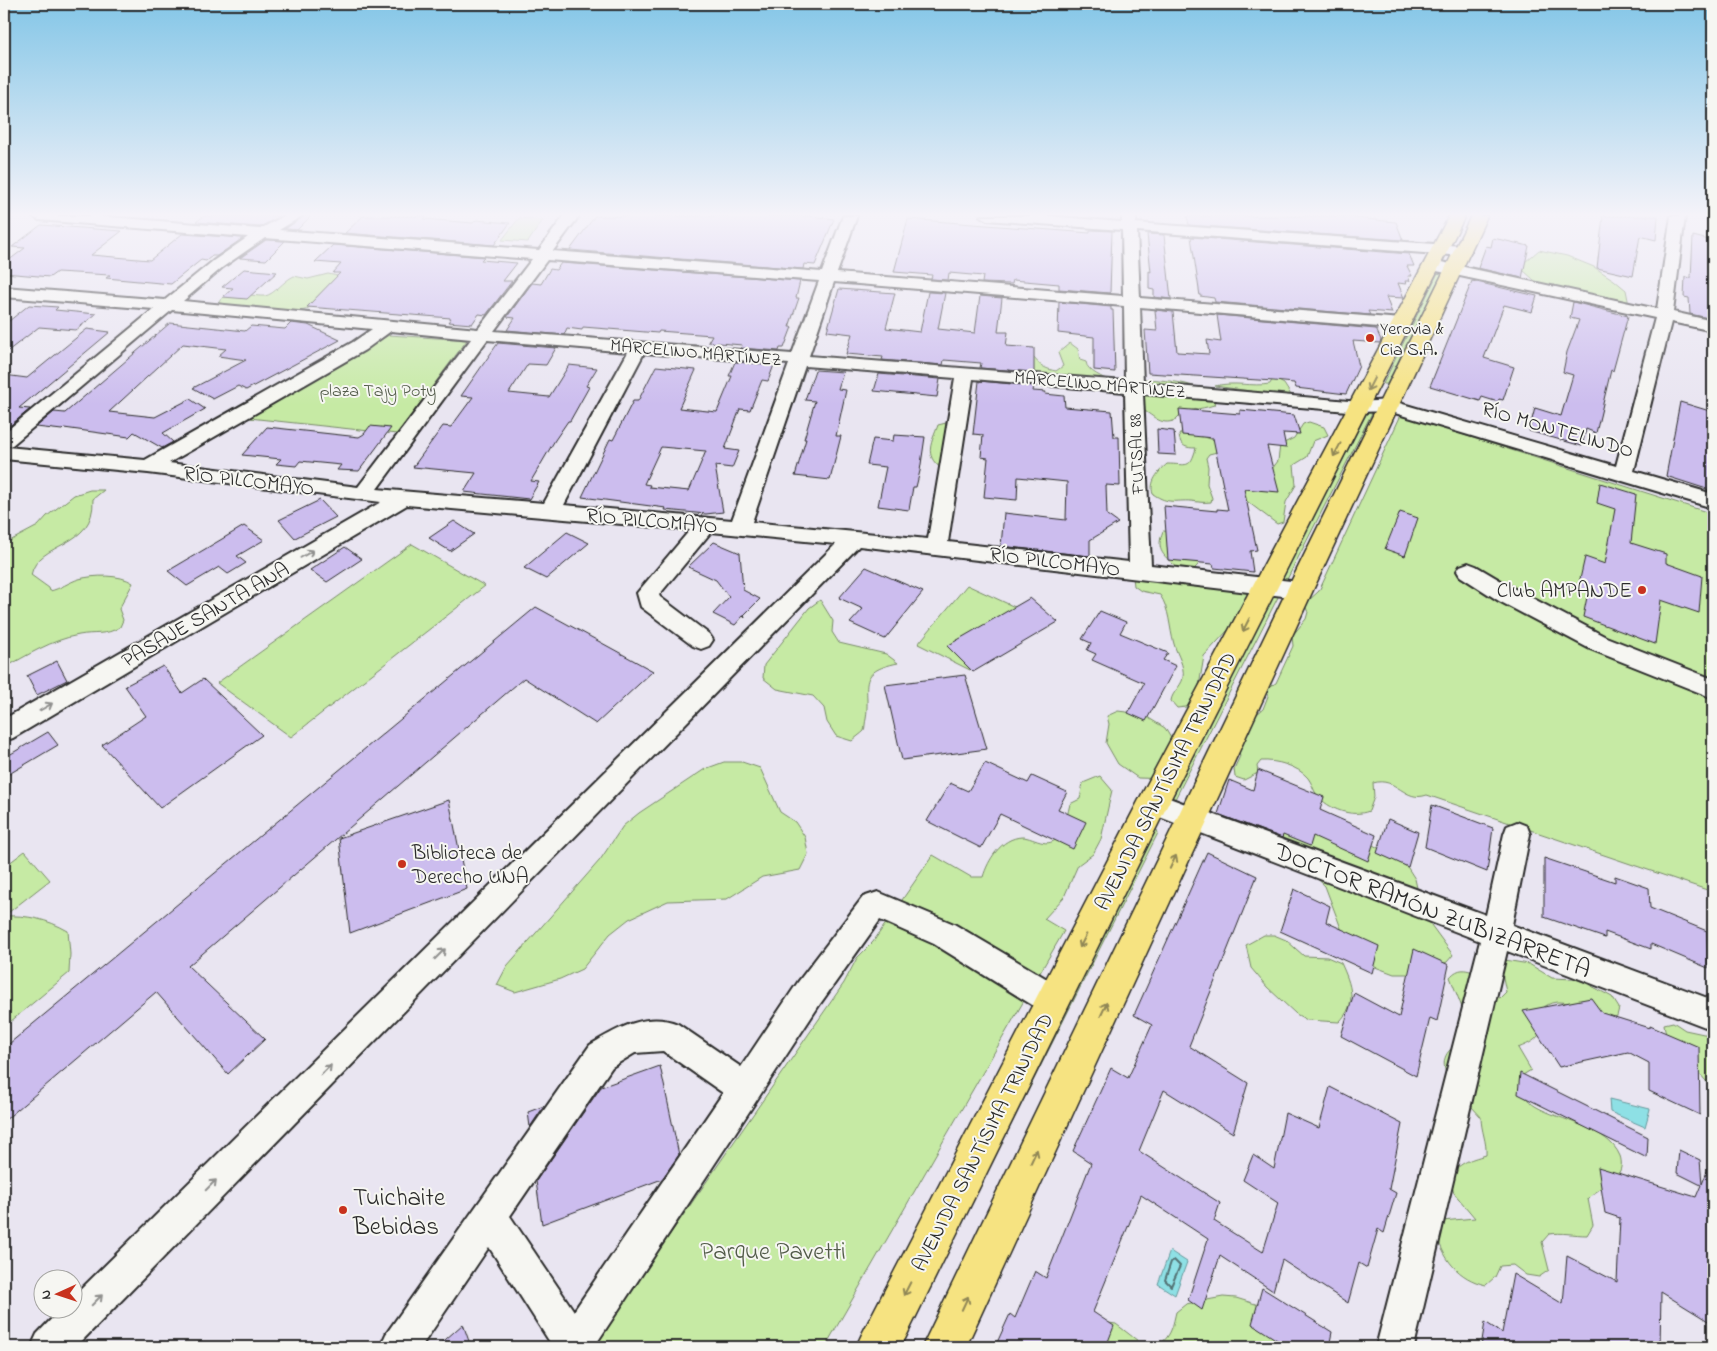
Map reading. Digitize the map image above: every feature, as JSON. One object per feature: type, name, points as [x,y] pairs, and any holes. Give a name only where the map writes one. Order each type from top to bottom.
[{"type":"main road","name":"AVENIDA SANTÍSIMA TRINIDAD","points":[[944,1347],[1300,590],[1374,406],[1402,324],[1425,279]]},
{"type":"main road","name":"AVENIDA SANTÍSIMA TRINIDAD","points":[[878,1347],[1153,803],[1266,586],[1448,279]]},
{"type":"street","points":[[4,442],[200,279]]},
{"type":"street","points":[[363,494],[524,279]]},
{"type":"street","points":[[739,528],[828,279]]},
{"type":"street","points":[[854,279],[1402,324]]},
{"type":"street","name":"FUTSAL 88","points":[[1131,279],[1133,387],[1140,572]]},
{"type":"street","points":[[1500,279],[1713,326]]},
{"type":"street","points":[[1624,473],[1664,315],[1669,279]]},
{"type":"street","name":"MARCELINO MARTÍNEZ","points":[[4,292],[170,305],[638,348],[965,372],[1374,406]]},
{"type":"street","points":[[4,309],[25,294]]},
{"type":"street","points":[[148,468],[358,346],[389,325]]},
{"type":"street","points":[[550,512],[638,348]]},
{"type":"street","points":[[937,547],[965,372]]},
{"type":"street","name":"RÍO MONTELINDO","points":[[1374,406],[1624,473],[1713,501]]},
{"type":"street","name":"RÍO PILCOMAYO","points":[[4,453],[363,494],[854,538],[1300,590]]},
{"type":"street","name":"PASAJE SANTA ANA","points":[[4,732],[405,497]]},
{"type":"street","points":[[701,640],[650,601],[648,593],[706,525]]},
{"type":"street","points":[[50,1347],[854,538]]},
{"type":"street","points":[[1468,571],[1507,595],[1598,643],[1713,689]]},
{"type":"street","name":"DOCTOR RAMÓN ZUBIZARRETA","points":[[1153,803],[1713,1015]]},
{"type":"street","points":[[1396,1347],[1496,934],[1517,834]]},
{"type":"street","points":[[490,1217],[573,1345],[809,993],[874,906],[878,905],[944,934],[1053,1000]]},
{"type":"street","points":[[399,1347],[601,1056],[631,1038],[667,1034],[745,1089]]},
{"type":"green space","points":[[289,279],[357,280],[305,310],[286,313],[220,309],[218,304],[226,295],[269,295]]},
{"type":"green space","points":[[1435,279],[1439,279],[1387,384],[1383,384]]},
{"type":"green space","points":[[1533,279],[1613,279],[1626,290],[1630,310],[1546,291]]},
{"type":"green space","name":"plaza Tajy Poty","points":[[389,335],[467,340],[397,434],[249,418]]},
{"type":"green space","points":[[1070,343],[1078,349],[1080,360],[1086,362],[1089,369],[1112,383],[983,373],[981,365],[1033,356],[1043,367],[1056,371],[1063,366],[1058,353]]},
{"type":"green space","points":[[1273,378],[1284,384],[1291,395],[1278,395],[1215,386],[1270,384]]},
{"type":"green space","points":[[1142,379],[1170,381],[1199,388],[1216,397],[1214,405],[1189,411],[1170,422],[1161,421],[1139,408]]},
{"type":"green space","points":[[1369,409],[1373,411],[1175,799],[1172,800],[1170,796]]},
{"type":"green space","points":[[1401,415],[1713,514],[1713,892],[1427,795],[1412,796],[1388,783],[1373,783],[1374,797],[1369,811],[1348,813],[1327,804],[1317,795],[1304,774],[1286,765],[1261,761],[1257,766],[1258,773],[1244,780],[1235,777],[1234,769],[1240,756],[1237,741],[1246,723],[1263,709],[1268,696],[1267,688],[1276,683],[1293,646],[1292,636],[1306,619],[1308,612],[1305,606],[1319,591]]},
{"type":"green space","points":[[950,422],[964,430],[963,442],[958,451],[941,468],[932,458],[930,448],[938,425]]},
{"type":"green space","points":[[1309,422],[1324,427],[1328,435],[1313,441],[1307,457],[1294,465],[1296,485],[1286,502],[1283,522],[1277,524],[1244,499],[1240,484],[1272,469],[1278,461],[1280,445],[1294,438],[1303,424]]},
{"type":"green space","points":[[1182,431],[1224,443],[1221,451],[1209,454],[1206,458],[1208,467],[1207,484],[1212,498],[1211,502],[1168,501],[1153,494],[1153,481],[1167,464],[1183,465],[1192,460],[1196,448],[1187,447],[1182,444],[1179,435]]},
{"type":"green space","points":[[90,490],[104,490],[93,499],[91,515],[85,527],[76,536],[44,556],[36,564],[31,575],[49,588],[50,591],[79,579],[92,577],[107,576],[128,580],[133,583],[119,609],[123,620],[120,627],[110,632],[79,635],[59,640],[4,668],[4,544],[38,526],[47,516],[74,495]]},
{"type":"green space","points":[[1163,531],[1187,533],[1202,550],[1198,565],[1194,569],[1179,569],[1165,557],[1160,544]]},
{"type":"green space","points":[[412,544],[485,586],[291,737],[217,683]]},
{"type":"green space","points":[[1133,577],[1164,579],[1180,586],[1201,581],[1248,590],[1255,595],[1234,619],[1229,629],[1204,656],[1199,686],[1193,704],[1177,708],[1171,701],[1182,681],[1183,673],[1166,607],[1160,595],[1141,591],[1134,586]]},
{"type":"green space","points":[[967,585],[1017,608],[970,670],[918,644]]},
{"type":"green space","points":[[820,600],[833,621],[832,632],[839,643],[886,654],[898,663],[875,671],[870,676],[867,682],[867,708],[864,731],[852,741],[836,736],[827,722],[824,708],[813,696],[777,689],[763,678],[764,665],[809,608]]},
{"type":"green space","points":[[1118,711],[1142,714],[1165,728],[1175,745],[1172,779],[1138,778],[1118,764],[1106,743],[1109,724],[1107,716]]},
{"type":"green space","points":[[724,762],[742,762],[760,768],[780,812],[795,822],[805,837],[808,854],[800,870],[762,877],[727,899],[668,901],[629,919],[610,934],[582,969],[560,979],[515,992],[497,985],[507,966],[600,860],[623,826],[639,813],[705,769]]},
{"type":"green space","name":"Parque Pavetti","points":[[1100,776],[1112,790],[1101,839],[1093,854],[1078,865],[1064,897],[1044,919],[1064,931],[825,1347],[592,1347],[844,983],[857,958],[873,942],[933,855],[971,877],[983,877],[996,851],[1008,841],[1022,837],[1048,843],[1058,837],[1063,830],[1070,804],[1080,799],[1083,783]]},
{"type":"green space","points":[[1253,821],[1358,836],[1398,860],[1408,868],[1415,879],[1423,914],[1453,955],[1447,962],[1416,974],[1394,974],[1359,961],[1350,952],[1325,886],[1305,867],[1246,835],[1246,826]]},
{"type":"green space","points":[[1153,829],[1157,830],[1158,833],[899,1347],[889,1347]]},
{"type":"green space","points":[[25,851],[50,880],[4,916],[4,867]]},
{"type":"green space","points":[[4,916],[21,916],[37,919],[52,923],[68,931],[70,954],[69,973],[4,1027]]},
{"type":"green space","points":[[1264,935],[1274,935],[1286,940],[1304,956],[1327,957],[1341,963],[1350,986],[1351,1001],[1345,1015],[1339,1022],[1307,1020],[1296,1014],[1267,987],[1251,968],[1246,945]]},
{"type":"green space","points":[[1499,959],[1529,964],[1552,978],[1575,979],[1586,983],[1612,997],[1619,1008],[1617,1016],[1608,1020],[1576,1005],[1559,1002],[1551,1003],[1544,1007],[1540,1034],[1533,1041],[1518,1048],[1531,1070],[1523,1075],[1524,1096],[1535,1106],[1594,1131],[1605,1138],[1614,1146],[1620,1156],[1621,1165],[1615,1178],[1588,1199],[1593,1225],[1587,1235],[1549,1234],[1542,1242],[1549,1270],[1539,1277],[1526,1275],[1513,1265],[1500,1266],[1495,1277],[1486,1285],[1467,1278],[1453,1266],[1442,1250],[1436,1231],[1442,1221],[1475,1218],[1454,1193],[1449,1179],[1456,1169],[1464,1163],[1486,1155],[1481,1117],[1457,1090],[1445,1070],[1444,1061],[1449,1051],[1459,1043],[1463,1010],[1450,977],[1460,970],[1478,974],[1487,993],[1500,998],[1506,992]]},
{"type":"green space","points":[[1673,1022],[1685,1030],[1713,1036],[1713,1089],[1692,1065],[1668,1047],[1664,1024]]},
{"type":"green space","points":[[1223,1297],[1236,1298],[1262,1306],[1290,1345],[1289,1347],[1156,1347],[1165,1340],[1170,1332],[1176,1312],[1186,1304]]},
{"type":"green space","points":[[1102,1322],[1116,1324],[1142,1344],[1156,1347],[1053,1347],[1051,1343]]},
{"type":"water","points":[[1609,1099],[1650,1109],[1645,1127],[1610,1112]]},
{"type":"water","points":[[1170,1251],[1187,1262],[1175,1295],[1158,1284]]},
{"type":"building","points":[[117,279],[177,279],[171,284]]},
{"type":"building","points":[[232,279],[269,279],[247,299],[223,297],[233,288],[222,287]]},
{"type":"building","points":[[334,279],[505,279],[503,281],[512,281],[486,315],[479,314],[472,324],[448,322],[451,318],[307,307]]},
{"type":"building","points":[[544,279],[774,279],[800,281],[796,298],[799,298],[789,327],[792,327],[784,348],[780,348],[779,351],[741,348],[742,345],[708,342],[712,335],[583,327],[582,330],[567,328],[564,335],[507,330],[515,318],[507,317],[532,283],[541,284]]},
{"type":"building","points":[[983,279],[1110,279],[1110,293],[1059,289],[1059,284],[1013,280],[1012,284],[982,283]]},
{"type":"building","points":[[1149,279],[1169,279],[1171,299],[1154,297],[1154,290],[1149,289]]},
{"type":"building","points":[[1197,279],[1409,279],[1410,281],[1405,281],[1406,284],[1398,283],[1404,298],[1386,297],[1392,313],[1368,311],[1370,315],[1215,302],[1214,298],[1200,296]]},
{"type":"building","points":[[1685,279],[1713,279],[1713,319],[1690,314],[1689,298],[1684,297]]},
{"type":"building","points":[[1472,281],[1537,296],[1532,312],[1504,305],[1484,358],[1514,367],[1503,400],[1499,399],[1498,402],[1482,397],[1480,401],[1430,386]]},
{"type":"building","points":[[839,289],[895,293],[886,328],[920,332],[928,292],[945,293],[938,329],[975,333],[980,296],[1002,298],[998,332],[1008,332],[1006,346],[1034,348],[1034,372],[980,368],[981,363],[944,360],[943,365],[882,360],[883,357],[846,354],[852,334],[827,331]]},
{"type":"building","points":[[1059,302],[1111,307],[1111,310],[1113,310],[1115,372],[1094,370],[1094,337],[1058,333]]},
{"type":"building","points":[[1573,302],[1628,316],[1613,371],[1611,370],[1596,433],[1586,429],[1582,446],[1529,431],[1535,408],[1561,416],[1573,375],[1563,372],[1567,352],[1579,320],[1570,318]]},
{"type":"building","points":[[29,305],[58,307],[55,310],[96,314],[76,330],[39,327],[4,354],[4,325]]},
{"type":"building","points":[[1155,310],[1173,312],[1177,352],[1209,354],[1207,340],[1221,342],[1217,315],[1376,329],[1381,340],[1380,343],[1353,341],[1359,366],[1346,394],[1296,388],[1294,383],[1148,373],[1145,330],[1157,331]]},
{"type":"building","points":[[170,323],[245,331],[251,326],[285,329],[291,323],[308,325],[340,340],[246,390],[238,386],[213,399],[193,388],[246,360],[218,356],[226,349],[183,344],[109,412],[155,417],[190,399],[205,409],[163,433],[173,442],[162,448],[134,432],[129,437],[64,428],[62,430],[36,427],[54,412],[65,413]]},
{"type":"building","points":[[87,329],[110,332],[19,408],[30,409],[11,425],[4,425],[4,375],[27,378]]},
{"type":"building","points":[[498,343],[556,348],[546,365],[528,364],[509,393],[549,397],[569,365],[597,368],[586,386],[589,387],[570,421],[568,421],[555,440],[531,481],[539,482],[529,499],[464,492],[476,473],[413,467],[443,426],[451,427],[473,397],[461,396]]},
{"type":"building","points":[[735,362],[774,365],[768,381],[762,380],[750,410],[740,409],[725,449],[739,451],[732,468],[715,466],[723,512],[706,514],[665,510],[666,508],[582,497],[610,439],[613,440],[633,401],[638,401],[656,366],[696,370],[679,408],[717,412],[732,376],[729,376]],"holes":[[[661,447],[706,451],[689,491],[649,487],[650,485],[644,484]]]},
{"type":"building","points":[[815,370],[843,372],[838,389],[846,390],[836,436],[841,436],[830,480],[795,476],[815,401],[805,400]]},
{"type":"building","points":[[879,374],[940,379],[937,397],[874,391]]},
{"type":"building","points":[[979,381],[1034,386],[1033,391],[1064,396],[1065,407],[1112,411],[1114,437],[1119,437],[1120,486],[1106,485],[1107,515],[1118,523],[1090,540],[1090,556],[1001,546],[1004,513],[1066,520],[1067,482],[1018,477],[1017,500],[984,497],[988,458],[981,457],[983,435],[973,434]]},
{"type":"building","points":[[1680,402],[1713,412],[1713,491],[1666,476]]},
{"type":"building","points":[[1179,409],[1240,414],[1240,410],[1294,415],[1300,434],[1283,433],[1286,448],[1267,446],[1279,492],[1244,489],[1257,550],[1250,551],[1253,572],[1214,568],[1213,564],[1168,560],[1164,506],[1217,511],[1217,509],[1228,510],[1213,438],[1182,435]]},
{"type":"building","points":[[370,426],[391,428],[359,471],[337,470],[341,465],[300,461],[296,466],[276,464],[281,459],[242,455],[267,427],[359,437]]},
{"type":"building","points":[[1157,429],[1174,431],[1176,455],[1158,454]]},
{"type":"building","points":[[894,435],[925,437],[920,471],[916,487],[913,487],[909,510],[878,506],[886,467],[867,465],[873,439],[893,441]]},
{"type":"building","name":"Club AMPANDE","points":[[1600,483],[1636,494],[1631,543],[1666,554],[1666,563],[1702,576],[1699,613],[1661,600],[1655,644],[1583,617],[1588,592],[1578,588],[1585,557],[1605,564],[1615,509],[1597,503]]},
{"type":"building","points":[[320,500],[336,517],[295,538],[279,520]]},
{"type":"building","points":[[1400,512],[1418,518],[1405,556],[1385,549]]},
{"type":"building","points":[[454,521],[474,534],[450,551],[429,538]]},
{"type":"building","points":[[244,526],[264,540],[237,556],[246,563],[228,574],[219,567],[187,586],[168,571]]},
{"type":"building","points":[[567,532],[589,543],[546,579],[524,568]]},
{"type":"building","points":[[714,542],[740,553],[743,590],[760,599],[744,615],[745,618],[743,616],[735,625],[713,614],[729,597],[716,580],[688,567]]},
{"type":"building","points":[[345,547],[362,559],[327,582],[310,570]]},
{"type":"building","points":[[866,567],[923,592],[885,639],[850,623],[863,609],[839,598]]},
{"type":"building","points":[[1030,598],[1058,622],[973,672],[947,646]]},
{"type":"building","points":[[536,607],[653,671],[596,724],[524,678],[188,966],[265,1039],[228,1074],[156,992],[4,1121],[4,1048]]},
{"type":"building","points":[[1100,611],[1126,622],[1120,633],[1168,653],[1163,660],[1176,666],[1146,721],[1128,713],[1144,683],[1092,660],[1096,654],[1087,650],[1091,643],[1082,639]]},
{"type":"building","points":[[57,661],[67,680],[37,695],[27,676]]},
{"type":"building","points":[[163,666],[182,693],[203,679],[262,735],[160,808],[102,745],[146,716],[125,686]]},
{"type":"building","points":[[965,675],[987,749],[902,760],[885,685]]},
{"type":"building","points":[[48,732],[58,745],[4,777],[4,758]]},
{"type":"building","points":[[985,763],[1028,783],[1032,776],[1067,792],[1058,809],[1086,822],[1073,849],[1000,814],[981,848],[927,821],[950,783],[968,791]]},
{"type":"building","points":[[1258,770],[1324,797],[1320,810],[1376,835],[1368,861],[1313,836],[1310,846],[1283,835],[1282,838],[1218,814],[1229,780],[1253,790]]},
{"type":"building","name":"Biblioteca de Derecho UNA","points":[[449,800],[467,889],[350,933],[339,838]]},
{"type":"building","points":[[1432,805],[1493,828],[1487,872],[1425,847]]},
{"type":"building","points":[[1388,819],[1418,832],[1408,867],[1377,853]]},
{"type":"building","points":[[1207,852],[1257,876],[1189,1046],[1248,1083],[1233,1133],[1164,1090],[1139,1151],[1220,1203],[1214,1221],[1263,1252],[1278,1203],[1243,1180],[1253,1155],[1274,1169],[1285,1113],[1319,1128],[1330,1087],[1402,1124],[1389,1189],[1396,1193],[1384,1233],[1378,1229],[1367,1268],[1359,1263],[1348,1303],[1282,1260],[1273,1291],[1220,1256],[1202,1310],[1188,1300],[1208,1239],[1141,1195],[1093,1312],[1114,1326],[1106,1347],[995,1347],[1010,1314],[1015,1318],[1035,1271],[1046,1278],[1091,1163],[1073,1151],[1111,1068],[1128,1078],[1152,1025],[1134,1015]]},
{"type":"building","points":[[1544,858],[1615,882],[1615,876],[1649,888],[1650,908],[1707,931],[1708,968],[1651,944],[1651,949],[1605,932],[1605,938],[1544,917]]},
{"type":"building","points":[[1294,889],[1330,906],[1326,922],[1379,946],[1372,973],[1280,931]]},
{"type":"building","points":[[1414,949],[1449,965],[1437,1021],[1430,1018],[1416,1076],[1341,1036],[1354,993],[1399,1017]]},
{"type":"building","points":[[1591,998],[1602,1013],[1650,1028],[1650,1026],[1699,1047],[1700,1115],[1649,1091],[1649,1063],[1628,1052],[1559,1067],[1523,1011]]},
{"type":"building","points":[[660,1066],[679,1155],[662,1179],[542,1224],[536,1181],[601,1087]]},
{"type":"building","points":[[1520,1073],[1648,1137],[1647,1158],[1518,1094]]},
{"type":"building","points":[[544,1106],[530,1127],[528,1112]]},
{"type":"building","points":[[1679,1150],[1700,1160],[1702,1184],[1713,1157],[1713,1324],[1661,1292],[1660,1347],[1481,1347],[1485,1322],[1502,1333],[1513,1274],[1563,1304],[1567,1256],[1617,1282],[1620,1218],[1605,1213],[1598,1167],[1696,1197],[1701,1185],[1677,1173]]},
{"type":"building","points":[[1262,1288],[1332,1332],[1329,1347],[1288,1347],[1252,1324]]},
{"type":"building","points":[[463,1324],[471,1347],[437,1347]]},
{"type":"place","name":"Yerovia & Cia S.A.","points":[[1370,338]]},
{"type":"place","name":"Club AMPANDE","points":[[1642,590]]},
{"type":"place","name":"Biblioteca de Derecho UNA","points":[[402,864]]},
{"type":"place","name":"Tuichaite Bebidas","points":[[343,1210]]}]
